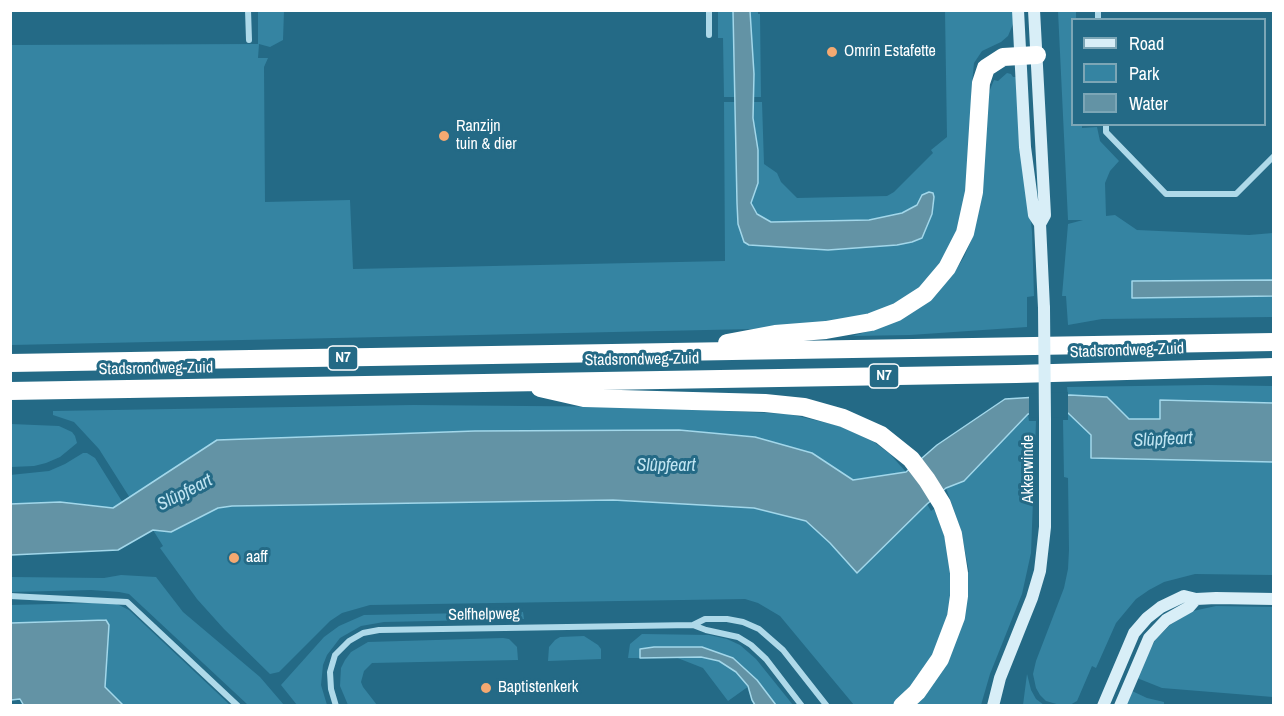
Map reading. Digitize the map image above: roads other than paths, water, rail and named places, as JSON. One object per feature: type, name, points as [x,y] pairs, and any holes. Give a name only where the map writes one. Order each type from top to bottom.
[{"type":"highway","name":"N7","points":[[675,353],[775,334],[852,327],[897,312],[925,294],[937,282],[957,252],[970,214],[976,176],[981,83],[986,68],[1004,57],[1028,55]]},
{"type":"highway","name":"Stadsrondweg-Zuid","points":[[10,363],[1274,342]]},
{"type":"highway","name":"Stadsrondweg-Zuid","points":[[10,391],[1016,374],[1274,367]]},
{"type":"highway","name":"N7","points":[[512,382],[584,398],[804,407],[843,418],[881,435],[911,459],[942,504],[953,534],[959,573],[956,617],[940,658],[917,692],[903,705]]},
{"type":"street","points":[[248,10],[249,40]]},
{"type":"street","points":[[709,10],[709,35]]},
{"type":"street","name":"Akkerwinde","points":[[1017,10],[1028,55]]},
{"type":"street","name":"Akkerwinde","points":[[993,705],[1000,678],[1032,598],[1040,571],[1045,527],[1044,308],[1040,224],[1034,215],[1026,156],[1028,55],[1034,10]]},
{"type":"street","points":[[1106,126],[1106,132],[1166,194],[1236,194],[1274,156]]},
{"type":"street","points":[[10,596],[127,602],[237,705]]},
{"type":"street","points":[[1103,705],[1130,640],[1140,626],[1161,607],[1184,596],[1196,599],[1274,599]]},
{"type":"street","points":[[1120,705],[1155,631],[1171,616],[1189,607],[1196,599]]},
{"type":"street","name":"Selfhelpweg","points":[[693,625],[705,619],[727,619],[743,622],[759,629],[783,650],[827,705]]},
{"type":"street","name":"Selfhelpweg","points":[[336,705],[331,689],[330,672],[335,655],[349,641],[363,633],[391,630],[693,625],[738,637],[751,645],[766,659],[802,705]]},
{"type":"water","points":[[733,11],[750,11],[754,74],[753,118],[758,150],[758,183],[751,203],[757,214],[771,222],[869,220],[902,213],[917,205],[922,195],[929,192],[933,193],[934,197],[932,214],[922,238],[897,245],[828,250],[749,245],[744,242],[738,224],[737,203]]},
{"type":"water","points":[[1273,280],[1273,296],[1132,298],[1132,281]]},
{"type":"water","name":"Slûpfeart","points":[[1070,395],[1107,397],[1129,419],[1160,419],[1160,400],[1273,403],[1273,462],[1091,458],[1091,435],[1068,413],[1028,414],[964,481],[946,488],[927,504],[857,573],[806,521],[754,508],[613,500],[232,506],[218,508],[171,532],[153,530],[118,550],[11,555],[10,504],[60,502],[113,508],[217,440],[475,431],[679,430],[755,437],[812,453],[853,480],[906,472],[937,445],[1005,399]]},
{"type":"water","points":[[106,620],[109,625],[105,687],[123,705],[24,706],[20,699],[11,700],[11,623]]},
{"type":"water","points":[[702,647],[733,658],[757,680],[776,705],[755,705],[748,686],[736,672],[719,661],[701,657],[640,658],[640,649]]},
{"type":"place","name":"Omrin Estafette","points":[[832,52]]},
{"type":"place","name":"Ranzijn tuin & dier","points":[[444,136]]},
{"type":"place","name":"aaff","points":[[234,558]]},
{"type":"place","name":"Baptistenkerk","points":[[486,688]]}]
